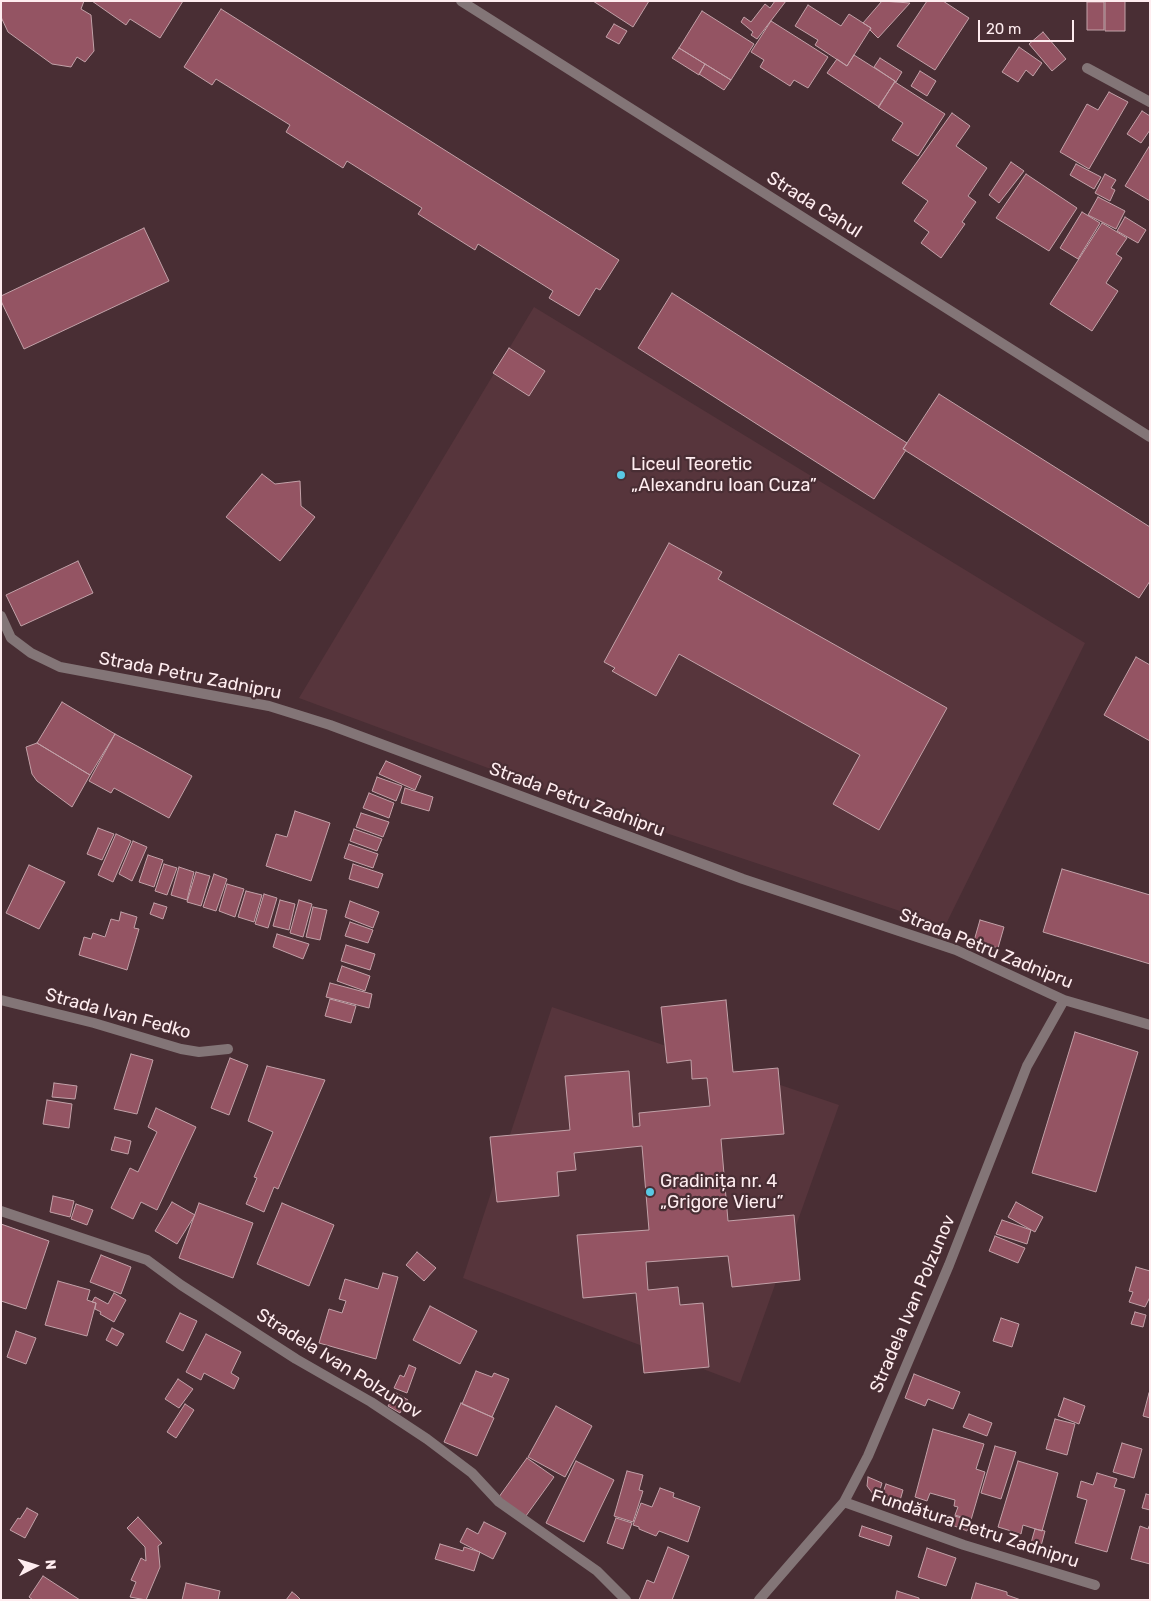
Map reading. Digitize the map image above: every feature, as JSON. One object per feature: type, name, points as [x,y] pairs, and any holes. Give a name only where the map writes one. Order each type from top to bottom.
[{"type":"street","name":"Strada Cahul","points":[[460,1],[1150,437]]},
{"type":"street","points":[[1087,68],[1150,102]]},
{"type":"street","name":"Strada Petru Zadnipru","points":[[1,616],[11,638],[31,653],[60,667],[270,706],[330,725],[743,879],[956,950],[1064,1000],[1150,1025]]},
{"type":"street","name":"Strada Ivan Fedko","points":[[1,1000],[94,1023],[181,1049],[199,1052],[228,1050]]},
{"type":"street","name":"Stradela Ivan Polzunov","points":[[759,1600],[844,1502],[868,1456],[949,1265],[1027,1066],[1064,1000]]},
{"type":"street","name":"Stradela Ivan Polzunov","points":[[1,1211],[147,1260],[181,1285],[296,1359],[371,1402],[427,1439],[472,1473],[499,1502],[597,1571],[626,1600]]},
{"type":"street","name":"Fundătura Petru Zadnipru","points":[[844,1502],[964,1545],[1095,1586]]},
{"type":"shaded area","name":"Liceul Teoretic „Alexandru Ioan Cuza”","points":[[534,307],[1085,643],[945,926],[642,825],[299,698]]},
{"type":"shaded area","name":"Gradinița nr. 4 „Grigore Vieru”","points":[[552,1007],[839,1105],[740,1383],[463,1278]]},
{"type":"building","points":[[1,1],[84,1],[81,9],[91,15],[94,51],[85,62],[77,57],[71,67],[52,64],[8,32],[1,17]]},
{"type":"building","points":[[92,1],[183,1],[160,38],[130,19],[126,25]]},
{"type":"building","points":[[593,1],[649,1],[633,27]]},
{"type":"building","points":[[775,1],[786,1],[757,39],[751,35],[753,32],[741,22],[744,17],[751,22],[765,4],[770,8]]},
{"type":"building","points":[[882,1],[910,3],[878,38],[870,30],[871,28],[863,23]]},
{"type":"building","points":[[927,1],[943,1],[969,18],[935,70],[897,46]]},
{"type":"building","points":[[1105,1],[1125,1],[1125,31],[1105,31]]},
{"type":"building","points":[[1087,2],[1104,2],[1104,30],[1087,30]]},
{"type":"building","points":[[808,5],[841,26],[849,14],[871,28],[847,66],[815,45],[818,40],[795,26]]},
{"type":"building","points":[[221,9],[619,260],[600,290],[596,288],[579,316],[549,298],[553,291],[478,244],[475,250],[418,214],[422,208],[347,161],[343,168],[286,132],[290,125],[216,79],[212,85],[184,67]]},
{"type":"building","points":[[702,11],[754,44],[731,80],[679,48]]},
{"type":"building","points":[[771,21],[828,57],[808,88],[794,80],[790,86],[760,67],[764,60],[751,52]]},
{"type":"building","points":[[614,24],[627,31],[619,44],[606,37]]},
{"type":"building","points":[[1043,32],[1066,59],[1052,71],[1029,44]]},
{"type":"building","points":[[1019,47],[1042,63],[1033,76],[1026,70],[1018,82],[1002,72]]},
{"type":"building","points":[[679,48],[705,64],[699,75],[672,58]]},
{"type":"building","points":[[854,55],[895,81],[879,107],[827,73],[837,59],[847,66]]},
{"type":"building","points":[[880,58],[902,72],[896,82],[874,67]]},
{"type":"building","points":[[705,64],[731,80],[724,90],[699,74]]},
{"type":"building","points":[[920,71],[936,81],[927,96],[911,86]]},
{"type":"building","points":[[895,82],[945,114],[918,156],[892,140],[903,123],[878,107]]},
{"type":"building","points":[[1109,92],[1128,102],[1089,169],[1060,152],[1087,104],[1098,110]]},
{"type":"building","points":[[1142,111],[1150,116],[1150,130],[1141,143],[1127,134]]},
{"type":"building","points":[[952,113],[970,126],[956,146],[987,168],[968,196],[976,202],[962,222],[965,224],[941,258],[921,243],[929,232],[914,221],[928,201],[902,183]]},
{"type":"building","points":[[1150,145],[1150,201],[1125,186]]},
{"type":"building","points":[[1011,162],[1024,171],[999,203],[989,195]]},
{"type":"building","points":[[1076,164],[1101,177],[1094,189],[1070,175]]},
{"type":"building","points":[[1026,174],[1077,208],[1049,251],[996,218]]},
{"type":"building","points":[[1105,174],[1116,180],[1111,188],[1115,190],[1110,201],[1095,193]]},
{"type":"building","points":[[1098,197],[1125,211],[1116,229],[1088,215]]},
{"type":"building","points":[[1082,212],[1100,223],[1078,259],[1060,248]]},
{"type":"building","points":[[1125,217],[1146,230],[1138,243],[1117,231]]},
{"type":"building","points":[[1102,223],[1127,238],[1116,254],[1122,258],[1106,283],[1118,291],[1092,331],[1050,304]]},
{"type":"building","points":[[144,228],[169,281],[24,349],[1,301],[1,296]]},
{"type":"building","points":[[672,293],[907,443],[903,449],[906,450],[874,499],[638,348]]},
{"type":"building","points":[[509,348],[545,371],[529,396],[493,373]]},
{"type":"building","points":[[939,394],[1150,527],[1150,581],[1139,598],[903,449]]},
{"type":"building","points":[[262,474],[275,484],[300,481],[301,506],[315,517],[280,561],[226,517]]},
{"type":"building","points":[[669,543],[722,572],[718,579],[947,708],[879,830],[833,804],[860,755],[679,654],[656,696],[612,671],[615,668],[604,662]]},
{"type":"building","points":[[78,561],[93,593],[21,626],[6,595]]},
{"type":"building","points":[[1136,657],[1150,665],[1150,741],[1104,715]]},
{"type":"building","points":[[62,702],[115,734],[90,775],[37,743]]},
{"type":"building","points":[[115,734],[192,776],[169,818],[114,788],[111,793],[89,781]]},
{"type":"building","points":[[37,743],[90,775],[72,807],[37,781],[32,774],[26,747]]},
{"type":"building","points":[[386,761],[421,776],[415,790],[379,774]]},
{"type":"building","points":[[377,777],[402,786],[396,801],[372,791]]},
{"type":"building","points":[[405,788],[433,797],[429,811],[401,803]]},
{"type":"building","points":[[369,793],[394,803],[389,818],[363,808]]},
{"type":"building","points":[[295,811],[330,823],[311,881],[266,866],[276,834],[287,837]]},
{"type":"building","points":[[361,813],[389,822],[383,837],[356,827]]},
{"type":"building","points":[[98,828],[114,834],[102,860],[87,854]]},
{"type":"building","points":[[354,829],[382,839],[377,851],[350,841]]},
{"type":"building","points":[[116,834],[131,841],[113,882],[98,875]]},
{"type":"building","points":[[133,841],[147,847],[132,881],[119,874]]},
{"type":"building","points":[[349,844],[378,854],[373,868],[344,858]]},
{"type":"building","points":[[148,855],[163,860],[154,887],[139,882]]},
{"type":"building","points":[[164,864],[177,868],[167,895],[155,891]]},
{"type":"building","points":[[353,864],[383,874],[378,888],[349,879]]},
{"type":"building","points":[[29,865],[65,882],[39,929],[6,913]]},
{"type":"building","points":[[179,867],[194,872],[187,900],[171,895]]},
{"type":"building","points":[[1062,869],[1150,895],[1150,964],[1043,932]]},
{"type":"building","points":[[196,872],[210,876],[201,906],[187,902]]},
{"type":"building","points":[[214,874],[227,879],[216,911],[203,907]]},
{"type":"building","points":[[227,884],[244,889],[235,917],[219,911]]},
{"type":"building","points":[[246,891],[262,895],[254,922],[238,917]]},
{"type":"building","points":[[264,894],[277,898],[268,928],[255,924]]},
{"type":"building","points":[[280,900],[295,904],[289,930],[273,926]]},
{"type":"building","points":[[299,900],[312,904],[303,937],[290,933]]},
{"type":"building","points":[[350,901],[379,912],[373,928],[345,917]]},
{"type":"building","points":[[154,903],[167,907],[163,919],[150,914]]},
{"type":"building","points":[[313,907],[327,910],[320,940],[306,937]]},
{"type":"building","points":[[121,912],[137,917],[134,928],[139,929],[127,970],[79,955],[84,937],[91,939],[93,933],[105,937],[111,919],[119,921]]},
{"type":"building","points":[[980,920],[1004,927],[998,948],[974,941]]},
{"type":"building","points":[[350,922],[373,930],[368,943],[345,936]]},
{"type":"building","points":[[277,934],[309,944],[303,959],[273,947]]},
{"type":"building","points":[[346,945],[375,954],[370,970],[341,961]]},
{"type":"building","points":[[342,966],[370,976],[365,991],[337,981]]},
{"type":"building","points":[[330,983],[372,994],[369,1008],[326,997]]},
{"type":"building","points":[[330,999],[356,1006],[351,1023],[325,1016]]},
{"type":"building","points":[[726,1000],[733,1072],[778,1068],[784,1134],[721,1139],[728,1221],[794,1215],[800,1280],[732,1287],[728,1256],[646,1262],[648,1290],[678,1287],[680,1305],[703,1303],[709,1367],[644,1373],[636,1293],[583,1298],[577,1235],[649,1230],[642,1146],[574,1153],[576,1170],[557,1172],[559,1196],[497,1202],[490,1137],[570,1130],[565,1076],[629,1071],[633,1127],[640,1126],[639,1113],[710,1106],[707,1078],[692,1079],[691,1060],[667,1063],[661,1007]]},
{"type":"building","points":[[1075,1032],[1138,1052],[1096,1192],[1032,1173]]},
{"type":"building","points":[[131,1054],[153,1060],[137,1114],[114,1109]]},
{"type":"building","points":[[230,1058],[248,1065],[229,1115],[211,1108]]},
{"type":"building","points":[[267,1066],[325,1080],[278,1189],[274,1187],[264,1212],[246,1204],[257,1178],[254,1177],[273,1132],[248,1121]]},
{"type":"building","points":[[54,1083],[77,1086],[75,1099],[52,1097]]},
{"type":"building","points":[[47,1100],[72,1104],[69,1128],[43,1124]]},
{"type":"building","points":[[156,1108],[196,1127],[157,1210],[141,1202],[133,1219],[111,1208],[130,1168],[138,1172],[157,1132],[148,1127]]},
{"type":"building","points":[[115,1137],[131,1141],[128,1154],[111,1150]]},
{"type":"building","points":[[53,1196],[74,1201],[70,1217],[50,1212]]},
{"type":"building","points":[[172,1202],[195,1215],[177,1244],[155,1231]]},
{"type":"building","points":[[1016,1202],[1043,1217],[1035,1232],[1008,1217]]},
{"type":"building","points":[[199,1203],[253,1223],[233,1278],[179,1258]]},
{"type":"building","points":[[282,1203],[334,1225],[309,1286],[257,1264]]},
{"type":"building","points":[[76,1204],[93,1210],[87,1225],[71,1219]]},
{"type":"building","points":[[1002,1220],[1031,1230],[1027,1244],[996,1234]]},
{"type":"building","points":[[1,1224],[49,1241],[26,1309],[1,1301]]},
{"type":"building","points":[[995,1236],[1025,1248],[1018,1263],[989,1251]]},
{"type":"building","points":[[417,1252],[436,1268],[424,1281],[406,1265]]},
{"type":"building","points":[[101,1255],[131,1267],[121,1294],[90,1282]]},
{"type":"building","points":[[1136,1267],[1150,1271],[1150,1297],[1145,1307],[1129,1302],[1133,1292],[1129,1291]]},
{"type":"building","points":[[383,1273],[398,1277],[376,1359],[319,1343],[329,1309],[342,1313],[346,1301],[339,1299],[345,1279],[378,1289]]},
{"type":"building","points":[[58,1281],[90,1290],[87,1300],[96,1303],[87,1336],[45,1325]]},
{"type":"building","points":[[114,1293],[126,1300],[114,1322],[100,1314],[101,1312],[95,1309],[96,1303],[92,1302],[95,1297],[108,1304]]},
{"type":"building","points":[[430,1306],[477,1331],[460,1364],[413,1340]]},
{"type":"building","points":[[1135,1312],[1146,1315],[1143,1327],[1131,1324]]},
{"type":"building","points":[[180,1313],[197,1321],[183,1351],[166,1342]]},
{"type":"building","points":[[1001,1318],[1019,1324],[1012,1347],[993,1341]]},
{"type":"building","points":[[112,1328],[124,1334],[117,1346],[106,1340]]},
{"type":"building","points":[[16,1331],[36,1338],[26,1364],[7,1357]]},
{"type":"building","points":[[206,1334],[241,1352],[231,1373],[239,1378],[234,1389],[204,1373],[201,1380],[186,1372]]},
{"type":"building","points":[[409,1365],[416,1368],[407,1393],[394,1388],[400,1375],[404,1377]]},
{"type":"building","points":[[476,1371],[492,1377],[494,1373],[509,1379],[492,1417],[462,1404]]},
{"type":"building","points":[[914,1374],[960,1392],[953,1409],[928,1399],[925,1406],[905,1398]]},
{"type":"building","points":[[178,1379],[193,1389],[179,1408],[165,1399]]},
{"type":"building","points":[[396,1393],[408,1400],[400,1413],[388,1406]]},
{"type":"building","points":[[1150,1393],[1150,1418],[1143,1416]]},
{"type":"building","points":[[1064,1398],[1085,1406],[1079,1424],[1058,1416]]},
{"type":"building","points":[[461,1403],[494,1418],[477,1456],[444,1442]]},
{"type":"building","points":[[185,1404],[194,1410],[176,1438],[167,1432]]},
{"type":"building","points":[[556,1406],[592,1426],[565,1477],[528,1457]]},
{"type":"building","points":[[969,1414],[992,1423],[987,1436],[963,1427]]},
{"type":"building","points":[[1055,1419],[1075,1424],[1067,1455],[1046,1449]]},
{"type":"building","points":[[933,1429],[984,1444],[976,1469],[985,1472],[971,1520],[955,1515],[958,1507],[954,1506],[955,1500],[930,1493],[927,1501],[915,1497]]},
{"type":"building","points":[[1122,1443],[1142,1449],[1134,1478],[1113,1472]]},
{"type":"building","points":[[995,1446],[1016,1452],[1001,1499],[981,1493]]},
{"type":"building","points":[[527,1458],[554,1477],[523,1520],[496,1501]]},
{"type":"building","points":[[576,1461],[614,1480],[584,1542],[546,1523]]},
{"type":"building","points":[[1018,1461],[1058,1473],[1042,1531],[1023,1525],[1021,1534],[998,1527]]},
{"type":"building","points":[[627,1471],[643,1475],[639,1490],[643,1491],[633,1522],[614,1516]]},
{"type":"building","points":[[1097,1473],[1117,1479],[1114,1487],[1125,1490],[1107,1552],[1075,1543],[1087,1500],[1077,1497],[1081,1481],[1093,1485]]},
{"type":"building","points":[[868,1477],[882,1483],[878,1496],[873,1494],[867,1486]]},
{"type":"building","points":[[886,1484],[903,1490],[899,1504],[892,1502],[893,1498],[890,1497],[889,1500],[881,1498]]},
{"type":"building","points":[[660,1488],[674,1493],[673,1497],[700,1507],[688,1542],[659,1531],[656,1536],[633,1525],[641,1503],[652,1507]]},
{"type":"building","points":[[1146,1494],[1150,1495],[1150,1510],[1142,1508]]},
{"type":"building","points":[[27,1508],[38,1514],[25,1538],[10,1530]]},
{"type":"building","points":[[955,1516],[971,1521],[967,1531],[952,1525]]},
{"type":"building","points":[[138,1517],[162,1543],[158,1546],[160,1567],[146,1600],[130,1597],[136,1582],[131,1580],[141,1558],[146,1561],[145,1547],[127,1528]]},
{"type":"building","points":[[616,1518],[632,1523],[623,1549],[607,1543]]},
{"type":"building","points":[[484,1522],[506,1533],[493,1559],[460,1542],[467,1528],[478,1534]]},
{"type":"building","points":[[1150,1524],[1150,1564],[1131,1559],[1140,1526],[1148,1529]]},
{"type":"building","points":[[862,1526],[892,1536],[889,1546],[859,1536]]},
{"type":"building","points":[[1035,1529],[1045,1531],[1041,1546],[1031,1543]]},
{"type":"building","points":[[440,1544],[463,1551],[464,1547],[480,1552],[474,1571],[435,1559]]},
{"type":"building","points":[[668,1547],[689,1556],[672,1600],[639,1600],[647,1580],[654,1583]]},
{"type":"building","points":[[927,1548],[956,1558],[946,1586],[918,1577]]},
{"type":"building","points":[[43,1576],[80,1600],[33,1600],[29,1597]]},
{"type":"building","points":[[186,1583],[220,1591],[218,1600],[182,1600]]},
{"type":"building","points":[[976,1583],[1007,1592],[1007,1595],[1021,1600],[971,1600]]},
{"type":"building","points":[[897,1591],[919,1598],[919,1600],[895,1600]]},
{"type":"building","points":[[292,1592],[296,1595],[301,1600],[286,1600]]},
{"type":"place","name":"Liceul Teoretic „Alexandru Ioan Cuza”","points":[[621,475]]},
{"type":"place","name":"Gradinița nr. 4 „Grigore Vieru”","points":[[650,1192]]}]
